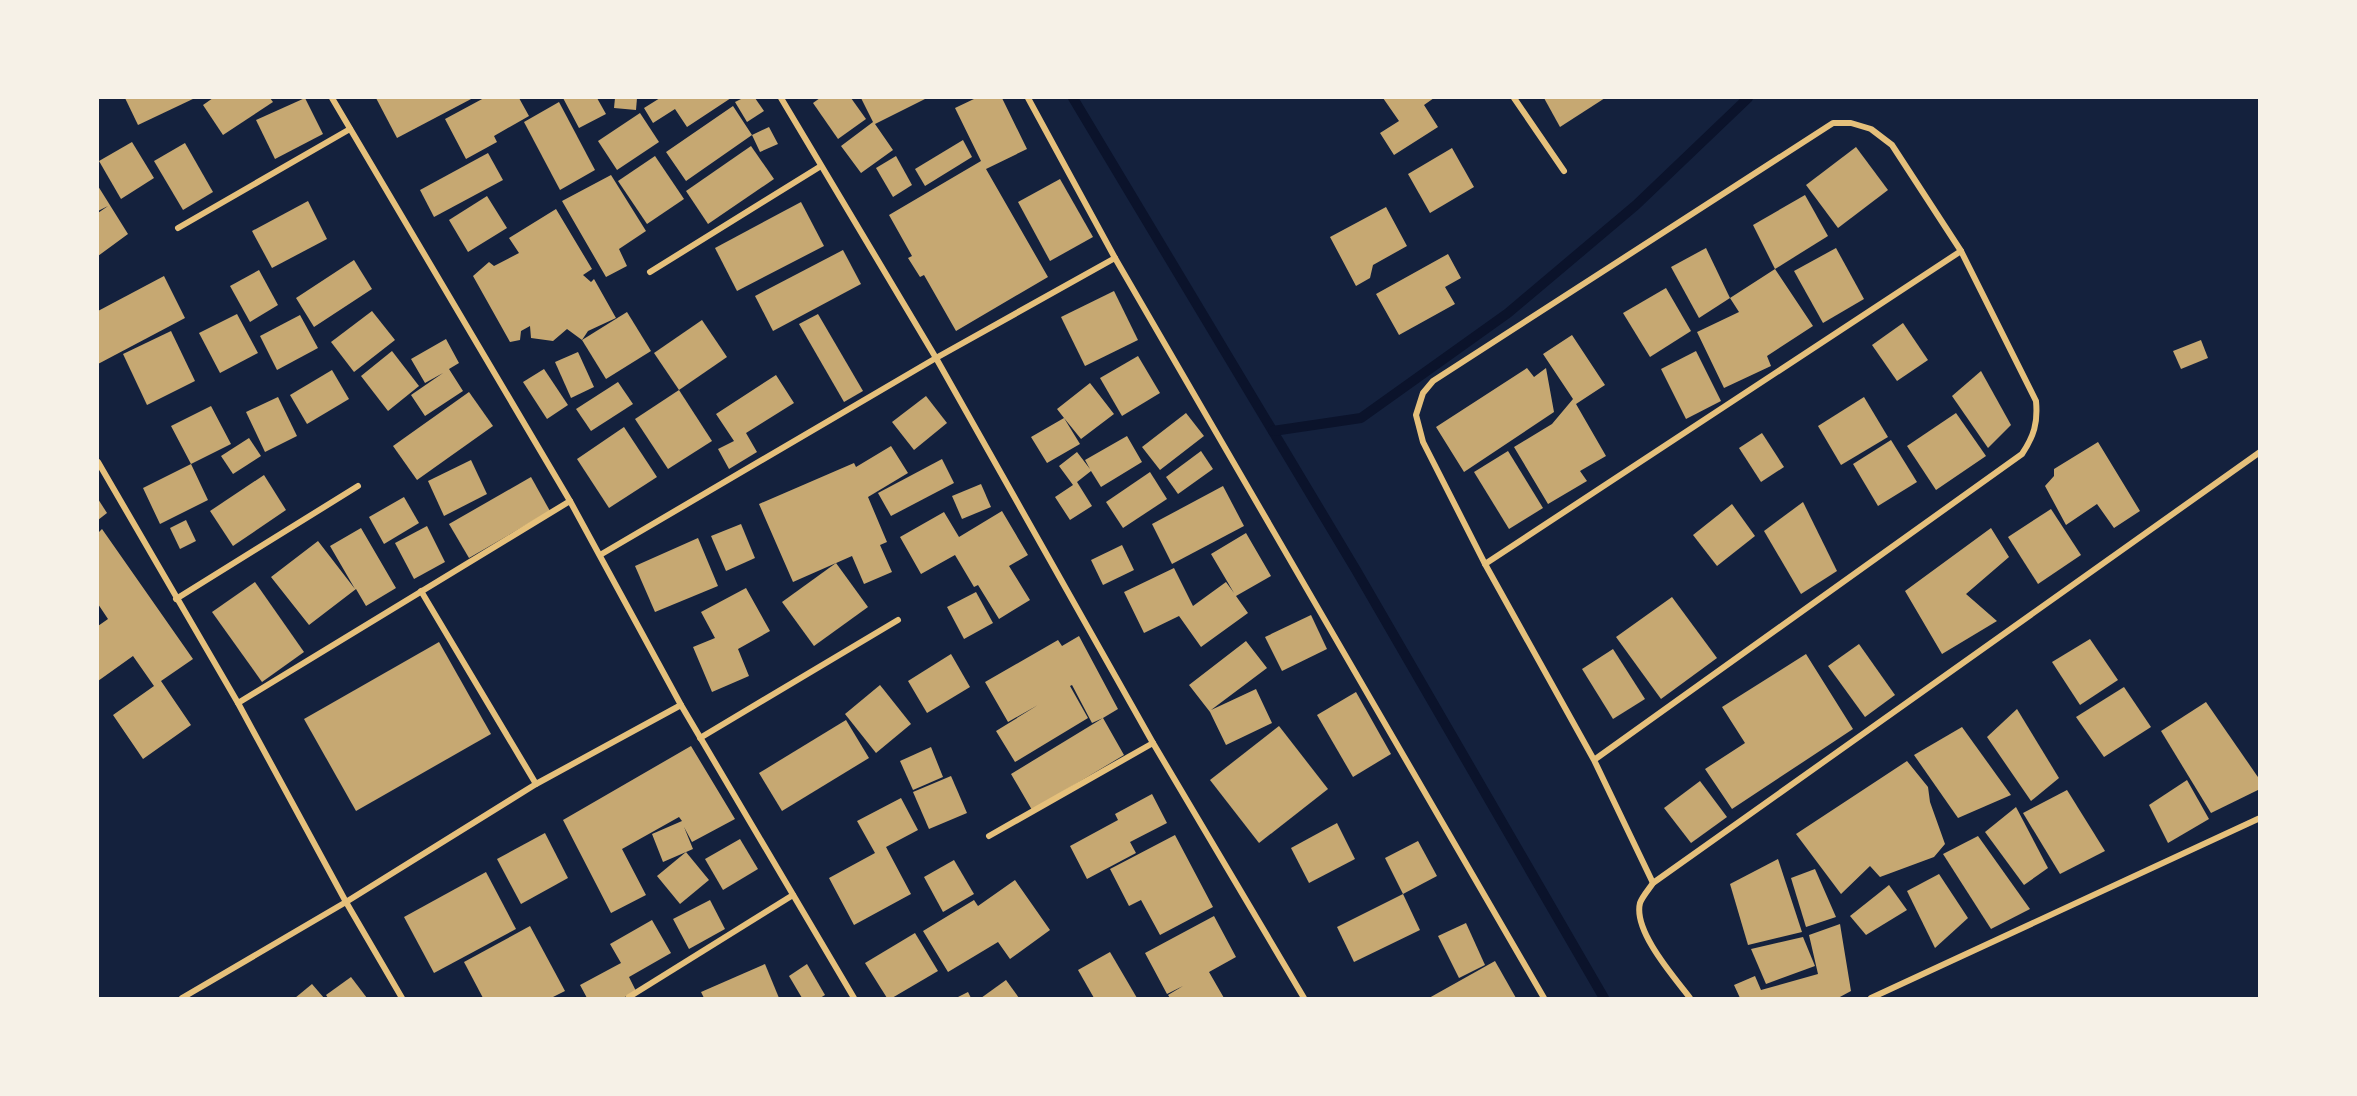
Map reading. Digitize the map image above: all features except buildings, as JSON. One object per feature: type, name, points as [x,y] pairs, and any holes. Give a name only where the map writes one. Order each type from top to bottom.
[{"type":"street","points":[[333,98],[570,501],[681,705],[854,999]]},
{"type":"street","points":[[781,98],[936,358],[1153,743],[1304,999]]},
{"type":"street","points":[[1028,98],[1115,258],[1544,999]]},
{"type":"street","points":[[1514,98],[1564,171]]},
{"type":"street","points":[[1594,760],[2022,454],[2034,436],[2037,419],[2036,401],[1961,252],[1892,145],[1871,129],[1851,123],[1833,123],[1433,381],[1423,393],[1416,415],[1423,442],[1485,564],[1594,760],[1653,883]]},
{"type":"street","points":[[178,228],[350,129]]},
{"type":"street","points":[[650,272],[821,165]]},
{"type":"street","points":[[1485,564],[1961,252]]},
{"type":"street","points":[[600,555],[936,358],[1115,258]]},
{"type":"street","points":[[1690,999],[1650,944],[1640,921],[1641,903],[1653,883],[2259,452]]},
{"type":"street","points":[[98,462],[238,703],[346,902],[402,999]]},
{"type":"street","points":[[176,599],[358,486]]},
{"type":"street","points":[[238,703],[570,501]]},
{"type":"street","points":[[421,591],[536,784]]},
{"type":"street","points":[[700,738],[898,620]]},
{"type":"street","points":[[182,999],[346,902],[536,784],[681,705]]},
{"type":"street","points":[[990,836],[1153,743]]},
{"type":"street","points":[[1871,999],[2259,818]]},
{"type":"street","points":[[629,997],[793,895]]},
{"type":"waterway","points":[[1073,98],[1356,570],[1604,998]]},
{"type":"waterway","points":[[1273,431],[1361,418],[1508,313],[1636,205],[1748,98]]}]
